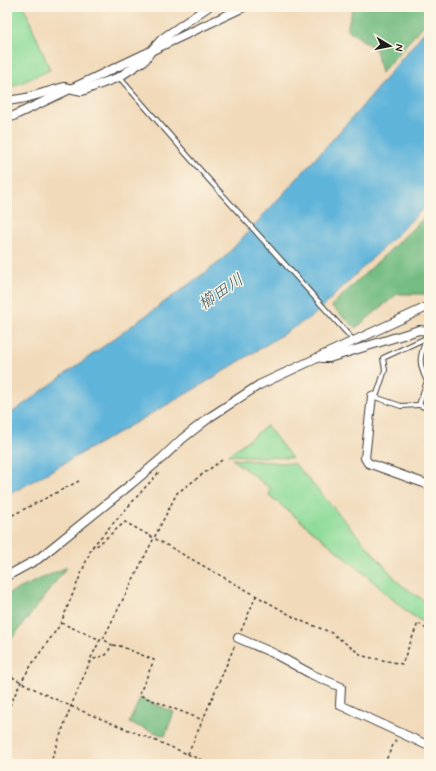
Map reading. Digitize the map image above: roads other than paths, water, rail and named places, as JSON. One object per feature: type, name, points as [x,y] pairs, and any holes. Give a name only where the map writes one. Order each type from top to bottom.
[{"type":"street","points":[[7,101],[26,98],[64,87],[82,91],[119,77],[145,60],[163,38],[208,7]]},
{"type":"street","points":[[7,119],[244,7]]},
{"type":"street","points":[[7,576],[38,559],[162,458],[182,439],[234,400],[259,385],[317,358],[351,338],[429,306]]},
{"type":"street","points":[[317,358],[330,358],[419,330],[428,333]]},
{"type":"street","points":[[372,396],[364,458],[368,463],[429,485]]},
{"type":"street","points":[[238,638],[273,653],[313,675],[341,687],[340,705],[429,746]]},
{"type":"lane","points":[[119,77],[351,338]]},
{"type":"lane","points":[[372,396],[377,394],[385,370],[383,358],[428,333]]},
{"type":"lane","points":[[420,405],[426,381],[421,370],[421,354],[428,333]]},
{"type":"lane","points":[[372,396],[401,406],[420,405],[429,409]]},
{"type":"water","name":"櫛田川","points":[[429,26],[429,203],[314,315],[198,387],[19,489],[7,494],[7,414],[13,412],[221,261],[360,109]]}]
